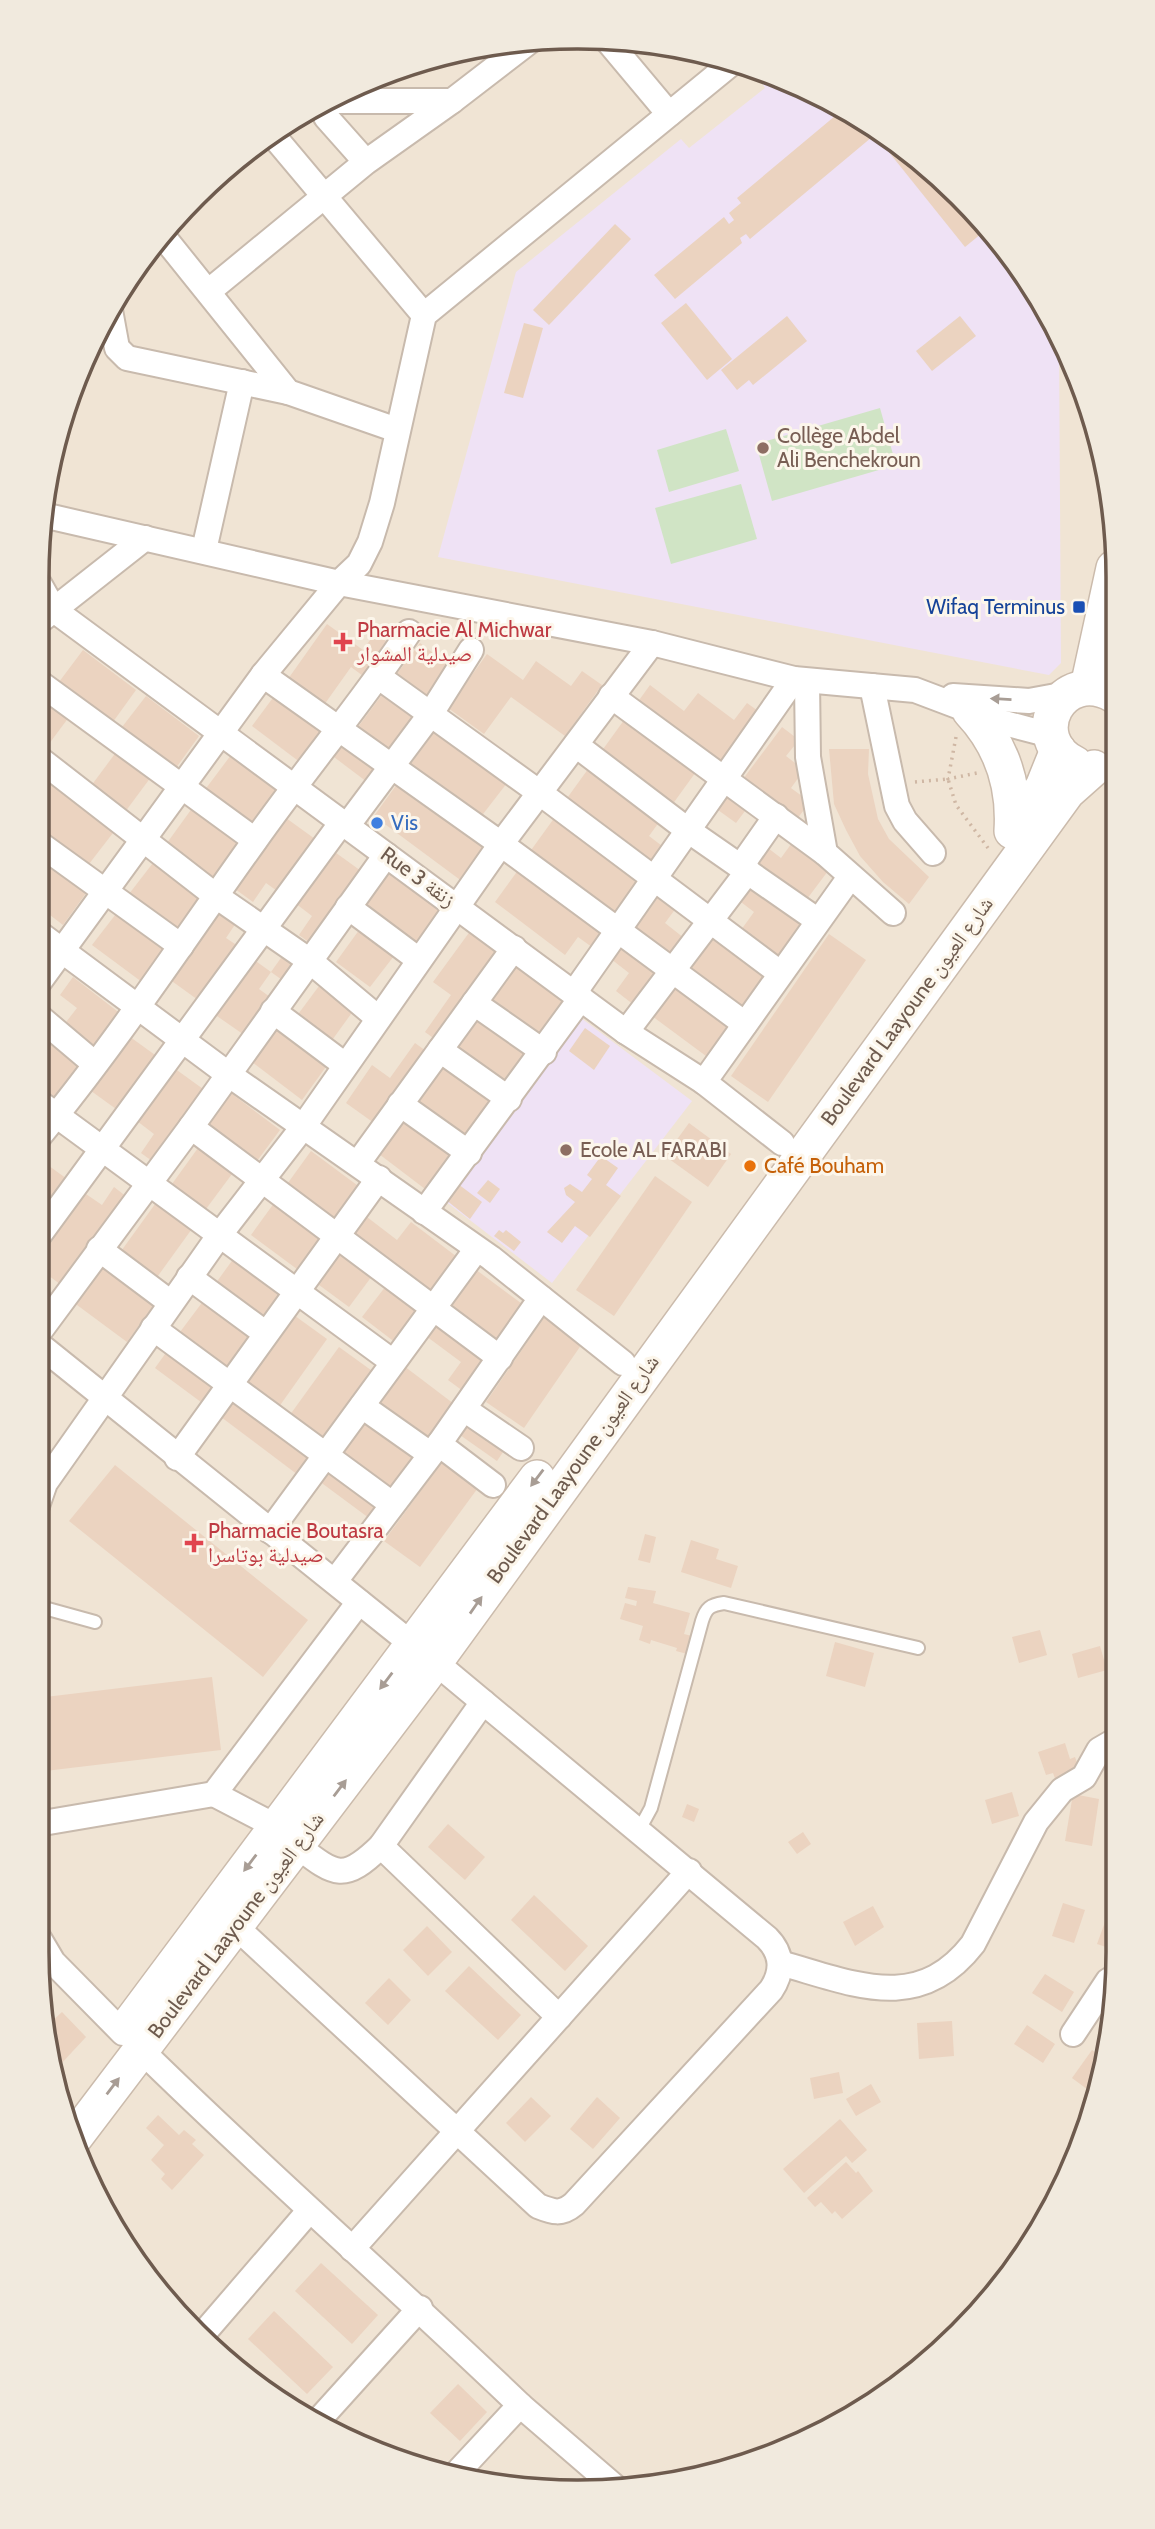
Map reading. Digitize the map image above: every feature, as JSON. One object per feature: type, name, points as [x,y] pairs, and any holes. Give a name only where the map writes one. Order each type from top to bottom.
[{"type":"street","points":[[616,50],[669,114]]},
{"type":"street","points":[[209,291],[366,162],[514,53]]},
{"type":"street","points":[[49,970],[219,733],[339,583],[359,564],[370,542],[382,503],[424,316],[723,70]]},
{"type":"street","points":[[350,101],[452,101]]},
{"type":"street","points":[[327,113],[326,117],[366,162]]},
{"type":"street","points":[[279,142],[424,316]]},
{"type":"street","points":[[169,243],[288,392]]},
{"type":"street","points":[[113,326],[117,348],[127,358],[288,392],[397,430]]},
{"type":"street","points":[[204,550],[242,382]]},
{"type":"street","points":[[53,517],[339,583],[652,643],[801,680],[935,695],[1029,701],[1090,692]]},
{"type":"street","points":[[49,614],[145,538]]},
{"type":"street","name":"Boulevard Laayoune شارع العيون","points":[[424,1654],[623,1363],[1043,787],[1054,742],[1051,719],[1056,705],[1090,692],[1106,609]]},
{"type":"street","name":"Rue 3 زنقة","points":[[49,620],[219,733],[457,905],[626,1032],[704,1082],[782,1143]]},
{"type":"street","points":[[49,1105],[96,1064],[255,840],[340,730],[409,632]]},
{"type":"street","points":[[49,1477],[220,1233],[303,1127],[501,844],[652,643]]},
{"type":"street","points":[[49,1222],[181,1040],[430,715],[471,650]]},
{"type":"street","points":[[263,676],[501,844],[745,1024]]},
{"type":"street","points":[[379,677],[540,793],[780,974]]},
{"type":"street","points":[[424,1212],[544,1052],[617,931],[726,777],[801,680]]},
{"type":"street","points":[[801,680],[808,757],[825,853]]},
{"type":"street","points":[[872,686],[891,784],[905,821],[933,853]]},
{"type":"street","points":[[49,690],[255,840]]},
{"type":"street","points":[[935,695],[1054,742],[1072,763],[1106,766]]},
{"type":"street","points":[[611,696],[726,777],[825,853],[893,913]]},
{"type":"street","points":[[966,709],[993,738],[1006,766],[1013,816],[1003,843]]},
{"type":"street","points":[[576,744],[689,831],[817,920]]},
{"type":"street","points":[[49,766],[216,896],[310,961],[378,1018]]},
{"type":"street","name":"Boulevard Laayoune شارع العيون","points":[[80,2128],[132,2041],[1067,792],[1106,767]]},
{"type":"street","points":[[626,1032],[709,922],[745,869],[776,816]]},
{"type":"street","points":[[49,850],[181,946]]},
{"type":"street","points":[[49,1318],[387,855]]},
{"type":"street","points":[[704,1082],[850,877]]},
{"type":"street","points":[[348,907],[419,960]]},
{"type":"street","points":[[49,942],[228,1074],[379,1178],[541,1298],[623,1363]]},
{"type":"street","points":[[358,1163],[514,948]]},
{"type":"street","points":[[474,1003],[544,1052]]},
{"type":"street","points":[[273,1011],[345,1065]]},
{"type":"street","points":[[49,1025],[96,1064]]},
{"type":"street","points":[[440,1050],[509,1099]]},
{"type":"street","points":[[400,1104],[469,1153]]},
{"type":"street","points":[[49,1110],[393,1362]]},
{"type":"street","points":[[191,1127],[500,1358]]},
{"type":"street","points":[[177,1458],[336,1234],[379,1178]]},
{"type":"street","points":[[99,1249],[171,1303]]},
{"type":"street","points":[[270,1531],[476,1250]]},
{"type":"street","points":[[189,1277],[265,1333]]},
{"type":"street","points":[[335,1581],[464,1409],[541,1298]]},
{"type":"street","points":[[153,1328],[392,1504]]},
{"type":"street","points":[[49,1353],[177,1458],[335,1581],[689,1871],[767,1938],[779,1954],[780,1963],[776,1982],[762,2001],[565,2211],[551,2211],[538,2206],[235,1926]]},
{"type":"street","points":[[362,1406],[493,1485]]},
{"type":"street","points":[[464,1409],[520,1448]]},
{"type":"street","points":[[214,1794],[359,1602]]},
{"type":"street","points":[[49,1822],[214,1794],[287,1836],[324,1868],[341,1871],[361,1866],[381,1846],[483,1702]]},
{"type":"street","points":[[780,1963],[883,1988],[920,1986],[937,1977],[961,1959],[973,1944],[1036,1822],[1046,1808],[1062,1790],[1084,1777],[1106,1744]]},
{"type":"street","name":"Boulevard Laayoune شارع العيون","points":[[72,2103],[132,2041],[235,1926],[287,1836]]},
{"type":"street","points":[[381,1846],[559,2017]]},
{"type":"street","points":[[352,2249],[689,1871]]},
{"type":"street","points":[[49,1955],[132,2041],[309,2211],[420,2308],[520,2405],[606,2479]]},
{"type":"street","points":[[1073,2034],[1105,1987]]},
{"type":"street","points":[[208,2329],[309,2211]]},
{"type":"street","points":[[324,2415],[420,2308]]},
{"type":"street","points":[[463,2467],[520,2405]]},
{"type":"lane","points":[[639,1830],[651,1808],[705,1610],[711,1605],[723,1603],[918,1648]]},
{"type":"lane","points":[[49,1609],[96,1622]]},
{"type":"path","points":[[966,709],[948,779],[956,806],[1003,843]]},
{"type":"path","points":[[891,784],[948,779],[1006,766]]},
{"type":"shaded area","points":[[578,49],[612,50],[681,59],[780,89],[842,120],[899,158],[951,204],[997,256],[1035,313],[1066,375],[1088,441],[1101,509],[1106,578],[1106,1952],[1105,1986],[1096,2055],[1066,2154],[1017,2245],[975,2300],[926,2349],[871,2391],[842,2409],[780,2440],[681,2470],[612,2479],[578,2480],[543,2479],[474,2470],[375,2440],[313,2409],[256,2371],[229,2349],[180,2300],[138,2245],[89,2154],[59,2055],[50,1986],[49,578],[50,543],[59,474],[89,375],[138,284],[180,229],[204,204],[229,180],[284,138],[375,89],[474,59],[543,50]]},
{"type":"shaded area","name":"Collège Abdel Ali Benchekroun","points":[[762,83],[780,89],[842,120],[899,158],[926,180],[975,229],[997,256],[1035,313],[1051,344],[1059,361],[1061,663],[1049,675],[438,557],[516,272],[681,139],[689,148],[765,88]]},
{"type":"shaded area","name":"Ecole AL FARABI","points":[[577,1015],[692,1101],[552,1283],[441,1198]]},
{"type":"green space","points":[[880,408],[896,465],[772,501],[756,444]]},
{"type":"green space","points":[[726,429],[739,471],[669,492],[657,450]]},
{"type":"green space","points":[[741,484],[757,539],[671,564],[655,508]]},
{"type":"building","points":[[835,116],[871,138],[750,239],[746,234],[740,238],[742,243],[675,299],[654,275],[724,217],[729,224],[734,220],[729,213],[741,203],[737,198]]},
{"type":"building","points":[[888,151],[926,180],[980,235],[965,247]]},
{"type":"building","points":[[615,224],[631,239],[549,325],[533,310]]},
{"type":"building","points":[[686,303],[732,359],[707,380],[661,323]]},
{"type":"building","points":[[787,316],[807,341],[753,385],[749,380],[737,390],[721,370]]},
{"type":"building","points":[[960,316],[976,336],[932,371],[916,351]]},
{"type":"building","points":[[524,323],[543,328],[523,398],[504,393]]},
{"type":"building","points":[[327,624],[363,650],[375,633],[394,647],[370,681],[351,667],[324,705],[288,679]]},
{"type":"building","points":[[420,643],[454,669],[427,705],[393,679]]},
{"type":"building","points":[[83,650],[136,690],[110,726],[56,686]]},
{"type":"building","points":[[487,654],[523,680],[536,661],[571,686],[582,671],[602,685],[565,736],[511,697],[484,734],[448,708]]},
{"type":"building","points":[[650,685],[684,711],[698,693],[734,720],[747,703],[765,716],[726,769],[637,703]]},
{"type":"building","points":[[278,691],[332,731],[305,766],[252,726]]},
{"type":"building","points":[[384,692],[418,717],[392,753],[358,727]]},
{"type":"building","points":[[146,696],[199,736],[173,772],[119,731]]},
{"type":"building","points":[[49,701],[69,717],[49,744]]},
{"type":"building","points":[[627,716],[698,769],[672,805],[601,752]]},
{"type":"building","points":[[782,727],[799,740],[786,756],[804,770],[791,788],[810,802],[797,819],[743,779]]},
{"type":"building","points":[[436,730],[507,783],[480,818],[410,765]]},
{"type":"building","points":[[347,740],[383,768],[371,785],[334,757]]},
{"type":"building","points":[[829,749],[869,749],[868,774],[878,819],[889,839],[929,877],[909,904],[883,882],[860,856],[846,830],[834,804]]},
{"type":"building","points":[[117,751],[151,777],[125,812],[91,786]]},
{"type":"building","points":[[231,755],[284,795],[258,831],[204,791]]},
{"type":"building","points":[[591,765],[662,818],[649,836],[666,849],[653,867],[565,801]]},
{"type":"building","points":[[49,779],[116,829],[89,864],[49,834]]},
{"type":"building","points":[[400,780],[488,846],[463,882],[374,816]]},
{"type":"building","points":[[731,793],[748,807],[736,823],[718,810]]},
{"type":"building","points":[[193,807],[247,848],[221,883],[167,843]]},
{"type":"building","points":[[555,817],[643,884],[617,919],[529,853]]},
{"type":"building","points":[[286,818],[322,844],[284,896],[266,883],[253,902],[235,889]]},
{"type":"building","points":[[794,840],[831,867],[804,903],[751,863],[764,845],[781,858]]},
{"type":"building","points":[[332,850],[368,876],[317,948],[299,935],[312,916],[295,903]]},
{"type":"building","points":[[49,859],[89,889],[63,925],[49,914]]},
{"type":"building","points":[[156,859],[209,899],[183,935],[129,894]]},
{"type":"building","points":[[521,866],[609,932],[596,950],[578,937],[565,955],[495,902]]},
{"type":"building","points":[[388,869],[442,909],[415,945],[361,905]]},
{"type":"building","points":[[750,881],[804,921],[778,957],[741,930],[754,912],[737,899]]},
{"type":"building","points":[[662,892],[679,904],[665,923],[684,938],[671,955],[635,929]]},
{"type":"building","points":[[220,907],[238,920],[226,938],[244,950],[205,1005],[169,979]]},
{"type":"building","points":[[119,910],[172,950],[146,985],[92,945]]},
{"type":"building","points":[[362,926],[397,952],[370,987],[336,962]]},
{"type":"building","points":[[471,930],[507,956],[443,1045],[425,1032],[451,995],[433,982]]},
{"type":"building","points":[[714,932],[768,973],[741,1008],[688,968]]},
{"type":"building","points":[[829,934],[866,960],[768,1102],[731,1076]]},
{"type":"building","points":[[624,941],[661,969],[634,1005],[616,991],[629,973],[611,959]]},
{"type":"building","points":[[283,955],[301,968],[289,985],[271,972]]},
{"type":"building","points":[[253,959],[271,972],[259,989],[277,1002],[250,1039],[214,1014]]},
{"type":"building","points":[[518,964],[571,1005],[545,1040],[491,1000]]},
{"type":"building","points":[[73,977],[126,1018],[100,1053],[63,1026],[77,1008],[60,995]]},
{"type":"building","points":[[679,981],[732,1021],[706,1056],[652,1016]]},
{"type":"building","points":[[322,982],[356,1007],[330,1043],[296,1017]]},
{"type":"building","points":[[480,1018],[533,1058],[507,1094],[454,1053]]},
{"type":"building","points":[[275,1024],[328,1064],[302,1100],[248,1059]]},
{"type":"building","points":[[585,1028],[610,1046],[594,1070],[569,1051]]},
{"type":"building","points":[[126,1034],[162,1060],[123,1114],[87,1088]]},
{"type":"building","points":[[49,1039],[87,1068],[61,1104],[49,1095]]},
{"type":"building","points":[[415,1043],[433,1056],[381,1128],[346,1103],[372,1065],[390,1078]]},
{"type":"building","points":[[442,1066],[496,1106],[470,1141],[416,1101]]},
{"type":"building","points":[[174,1068],[210,1094],[159,1166],[141,1153],[154,1134],[137,1121]]},
{"type":"building","points":[[227,1090],[280,1130],[254,1165],[200,1125]]},
{"type":"building","points":[[406,1119],[460,1159],[433,1195],[379,1154]]},
{"type":"building","points":[[689,1123],[731,1154],[708,1187],[665,1156]]},
{"type":"building","points":[[198,1148],[232,1174],[206,1209],[172,1184]]},
{"type":"building","points":[[311,1151],[365,1191],[339,1227],[285,1187]]},
{"type":"building","points":[[601,1156],[618,1168],[606,1185],[621,1196],[590,1237],[575,1226],[562,1243],[547,1232],[575,1202],[566,1195],[564,1188],[570,1184],[582,1192],[592,1179],[587,1175]]},
{"type":"building","points":[[49,1166],[74,1184],[49,1219]]},
{"type":"building","points":[[655,1176],[692,1202],[614,1316],[576,1290]]},
{"type":"building","points":[[488,1180],[500,1189],[490,1203],[477,1193]]},
{"type":"building","points":[[458,1184],[482,1202],[470,1219],[446,1200]]},
{"type":"building","points":[[114,1187],[132,1201],[68,1290],[49,1276],[49,1241],[83,1192],[102,1205]]},
{"type":"building","points":[[277,1199],[331,1240],[305,1275],[251,1235]]},
{"type":"building","points":[[158,1200],[194,1226],[155,1280],[119,1254]]},
{"type":"building","points":[[363,1214],[397,1240],[411,1222],[465,1263],[438,1299],[350,1232]]},
{"type":"building","points":[[499,1230],[503,1233],[506,1230],[521,1242],[514,1251],[494,1236]]},
{"type":"building","points":[[341,1246],[375,1272],[349,1307],[315,1282]]},
{"type":"building","points":[[239,1251],[293,1292],[267,1327],[213,1287]]},
{"type":"building","points":[[100,1266],[153,1306],[127,1342],[73,1302]]},
{"type":"building","points":[[475,1269],[529,1309],[503,1345],[449,1304]]},
{"type":"building","points":[[389,1282],[423,1307],[396,1343],[362,1317]]},
{"type":"building","points":[[204,1300],[257,1341],[231,1376],[177,1336]]},
{"type":"building","points":[[548,1312],[586,1338],[524,1428],[486,1402]]},
{"type":"building","points":[[291,1313],[327,1339],[276,1411],[240,1385]]},
{"type":"building","points":[[440,1318],[493,1359],[467,1394],[448,1380],[461,1362],[426,1336]]},
{"type":"building","points":[[339,1347],[375,1373],[323,1445],[287,1419]]},
{"type":"building","points":[[168,1350],[221,1391],[209,1408],[155,1368]]},
{"type":"building","points":[[404,1366],[458,1407],[432,1442],[378,1402]]},
{"type":"building","points":[[231,1396],[319,1463],[306,1481],[217,1414]]},
{"type":"building","points":[[370,1417],[423,1457],[397,1492],[343,1452]]},
{"type":"building","points":[[471,1420],[507,1446],[497,1461],[460,1435]]},
{"type":"building","points":[[447,1455],[483,1481],[420,1567],[384,1541]]},
{"type":"building","points":[[332,1463],[386,1503],[373,1521],[319,1481]]},
{"type":"building","points":[[115,1465],[308,1620],[263,1677],[69,1521]]},
{"type":"building","points":[[645,1534],[656,1537],[650,1563],[638,1560]]},
{"type":"building","points":[[691,1540],[719,1549],[716,1559],[738,1566],[731,1588],[681,1572]]},
{"type":"building","points":[[628,1587],[656,1591],[653,1603],[690,1613],[684,1634],[696,1637],[691,1655],[651,1640],[650,1644],[639,1640],[643,1626],[620,1619],[625,1603],[636,1606],[637,1601],[625,1598]]},
{"type":"building","points":[[1040,1630],[1047,1655],[1019,1663],[1012,1637]]},
{"type":"building","points":[[835,1642],[874,1653],[865,1687],[826,1676]]},
{"type":"building","points":[[1100,1646],[1106,1670],[1078,1678],[1072,1654]]},
{"type":"building","points":[[212,1677],[221,1750],[49,1771],[49,1697]]},
{"type":"building","points":[[1065,1743],[1070,1759],[1075,1757],[1082,1776],[1057,1784],[1053,1773],[1046,1775],[1038,1752]]},
{"type":"building","points":[[1012,1792],[1019,1816],[992,1824],[985,1800]]},
{"type":"building","points":[[1073,1794],[1099,1799],[1092,1846],[1065,1841]]},
{"type":"building","points":[[687,1804],[699,1809],[694,1822],[682,1817]]},
{"type":"building","points":[[448,1824],[485,1857],[465,1880],[428,1847]]},
{"type":"building","points":[[803,1832],[811,1844],[797,1854],[788,1842]]},
{"type":"building","points":[[534,1895],[588,1946],[565,1971],[511,1920]]},
{"type":"building","points":[[1063,1903],[1085,1910],[1074,1943],[1052,1936]]},
{"type":"building","points":[[873,1906],[884,1927],[855,1946],[843,1922]]},
{"type":"building","points":[[1106,1919],[1106,1947],[1097,1944]]},
{"type":"building","points":[[427,1926],[452,1952],[428,1976],[403,1950]]},
{"type":"building","points":[[469,1966],[521,2015],[498,2040],[445,1991]]},
{"type":"building","points":[[1045,1974],[1074,1992],[1062,2012],[1032,1993]]},
{"type":"building","points":[[389,1978],[411,2000],[388,2025],[365,2003]]},
{"type":"building","points":[[62,2012],[86,2037],[61,2064],[59,2055],[54,2019]]},
{"type":"building","points":[[952,2021],[954,2056],[919,2059],[917,2023]]},
{"type":"building","points":[[1027,2025],[1055,2044],[1043,2063],[1014,2044]]},
{"type":"building","points":[[1092,2050],[1096,2053],[1088,2089],[1072,2078]]},
{"type":"building","points":[[839,2072],[843,2093],[814,2099],[810,2078]]},
{"type":"building","points":[[871,2084],[881,2102],[856,2116],[846,2099]]},
{"type":"building","points":[[531,2097],[551,2116],[525,2142],[506,2123]]},
{"type":"building","points":[[597,2097],[620,2118],[593,2149],[570,2129]]},
{"type":"building","points":[[158,2115],[179,2135],[184,2130],[196,2140],[192,2144],[204,2155],[172,2190],[161,2179],[165,2174],[151,2160],[164,2145],[146,2128]]},
{"type":"building","points":[[840,2119],[867,2150],[852,2163],[846,2156],[804,2193],[783,2169]]},
{"type":"building","points":[[846,2162],[856,2173],[858,2171],[873,2191],[842,2219],[835,2211],[832,2214],[821,2202],[815,2207],[807,2198]]},
{"type":"building","points":[[321,2263],[378,2315],[352,2344],[295,2291]]},
{"type":"building","points":[[274,2311],[333,2367],[307,2394],[248,2339]]},
{"type":"building","points":[[458,2384],[487,2412],[460,2441],[430,2413]]},
{"type":"place","name":"Collège Abdel Ali Benchekroun","points":[[763,448]]},
{"type":"place","name":"Wifaq Terminus","points":[[1079,607]]},
{"type":"place","name":"Pharmacie Al Michwar صيدلية المشوار","points":[[343,642]]},
{"type":"place","name":"Vis","points":[[377,823]]},
{"type":"place","name":"Ecole AL FARABI","points":[[566,1150]]},
{"type":"place","name":"Café Bouham","points":[[750,1166]]},
{"type":"place","name":"Pharmacie Boutasra صيدلية بوتاسرا","points":[[194,1543]]}]
